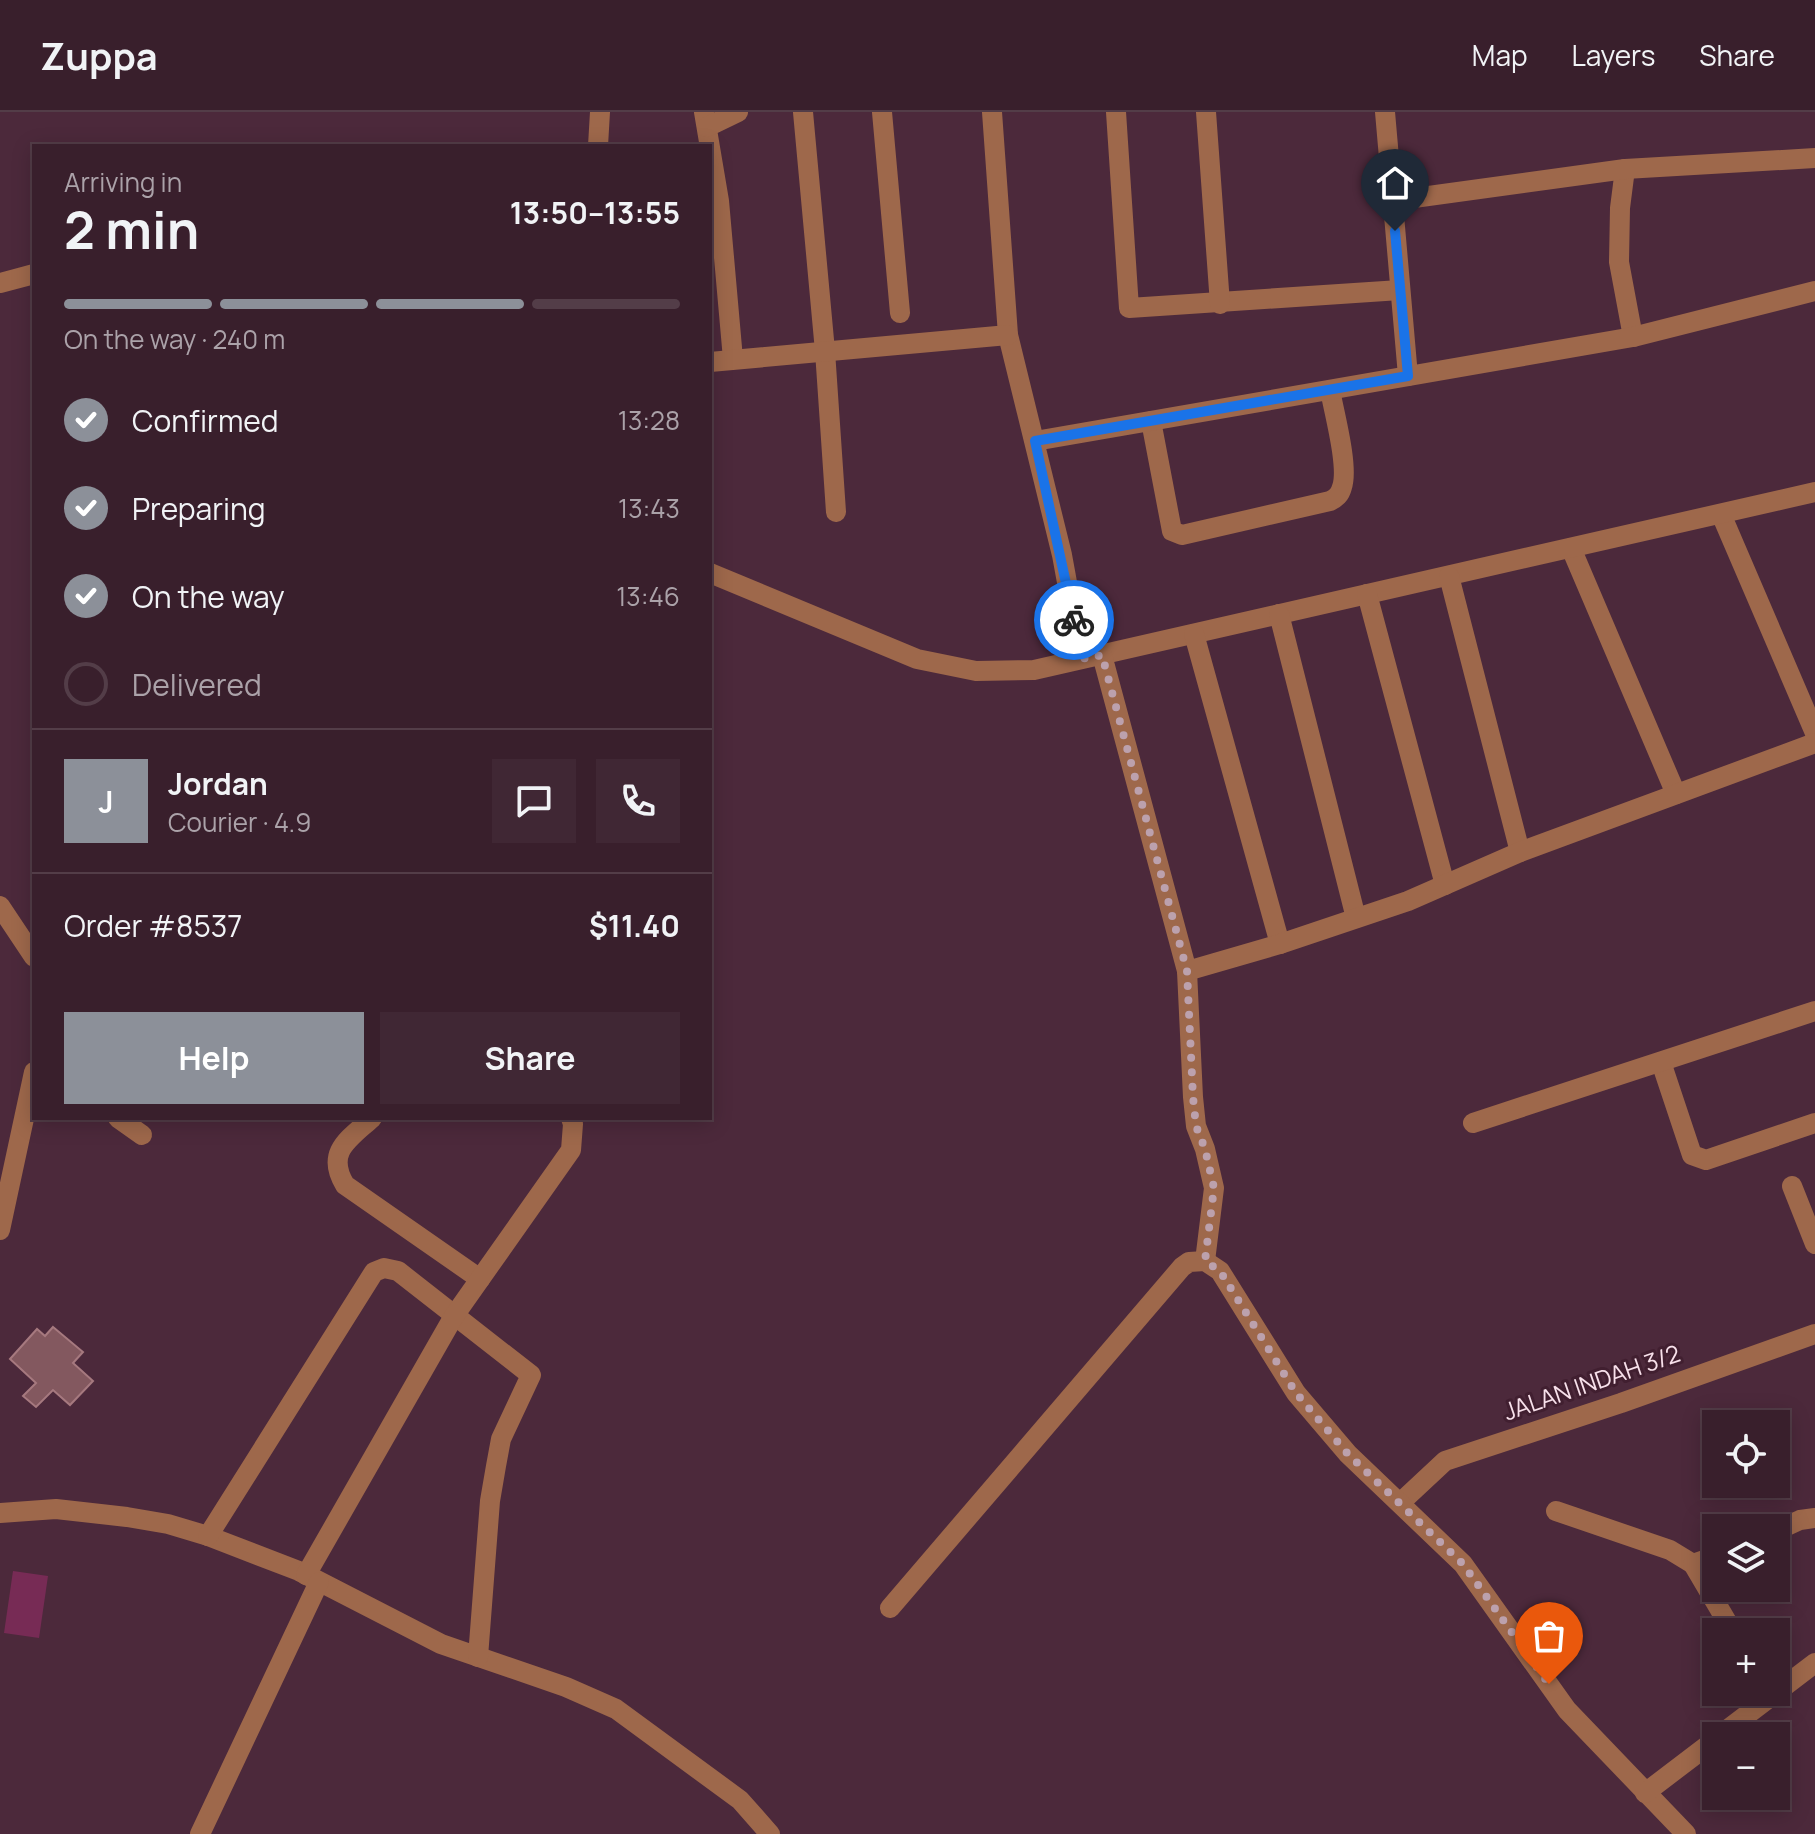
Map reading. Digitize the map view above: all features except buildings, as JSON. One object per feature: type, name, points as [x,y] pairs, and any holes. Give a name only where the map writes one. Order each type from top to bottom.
[{"type":"street","points":[[598,144],[600,112]]},
{"type":"street","points":[[710,144],[706,120],[738,112]]},
{"type":"street","points":[[803,112],[836,512]]},
{"type":"street","points":[[882,112],[900,313]]},
{"type":"street","points":[[992,112],[1008,335],[1062,555],[1081,659]]},
{"type":"street","points":[[1116,112],[1129,308],[1400,290]]},
{"type":"street","points":[[1206,112],[1220,304]]},
{"type":"street","points":[[1385,112],[1408,376]]},
{"type":"street","points":[[712,157],[719,201],[733,359]]},
{"type":"street","points":[[1392,201],[1625,169],[1815,158]]},
{"type":"street","points":[[1625,169],[1620,208],[1619,262],[1633,337]]},
{"type":"street","points":[[0,283],[32,275]]},
{"type":"street","points":[[1035,441],[1633,337],[1815,291]]},
{"type":"street","points":[[712,362],[1008,335]]},
{"type":"street","points":[[1151,421],[1172,531],[1182,535],[1337,497],[1342,491],[1344,469],[1330,390]]},
{"type":"street","points":[[712,574],[937,665],[1006,672],[1034,670],[1815,492]]},
{"type":"street","points":[[1721,514],[1815,733]]},
{"type":"street","points":[[1571,548],[1676,794]]},
{"type":"street","points":[[1449,576],[1520,852]]},
{"type":"street","points":[[1367,594],[1445,885]]},
{"type":"street","points":[[1279,614],[1356,918]]},
{"type":"street","points":[[1194,634],[1280,944]]},
{"type":"street","points":[[1102,655],[1187,971],[1196,1126],[1214,1188],[1205,1261]]},
{"type":"street","points":[[1187,971],[1356,918],[1445,885],[1520,852],[1815,743]]},
{"type":"street","points":[[0,906],[32,954]]},
{"type":"street","points":[[1473,1123],[1815,1011]]},
{"type":"street","points":[[1661,1062],[1692,1155],[1706,1160],[1815,1123]]},
{"type":"street","points":[[0,1230],[32,1081]]},
{"type":"street","points":[[121,1120],[142,1135]]},
{"type":"street","points":[[370,1120],[340,1147],[336,1164],[345,1185],[480,1279]]},
{"type":"street","points":[[200,1834],[313,1578],[454,1316],[571,1150],[572,1120]]},
{"type":"street","points":[[1792,1186],[1815,1244]]},
{"type":"street","points":[[890,1608],[1182,1267],[1189,1262],[1205,1261],[1220,1271],[1296,1393],[1348,1454],[1463,1564],[1567,1710],[1686,1834]]},
{"type":"street","points":[[208,1536],[374,1272],[384,1268],[398,1271],[531,1375],[501,1439],[490,1501],[478,1657]]},
{"type":"street","name":"JALAN INDAH 3/2","points":[[1400,1503],[1445,1461],[1815,1334]]},
{"type":"street","points":[[0,1513],[56,1509],[127,1517],[208,1536],[313,1578],[441,1644],[566,1687],[616,1709],[740,1800],[770,1834]]},
{"type":"street","points":[[1556,1511],[1670,1550],[1693,1564],[1725,1618]]},
{"type":"street","points":[[1790,1525],[1815,1518]]},
{"type":"street","points":[[1693,1564],[1702,1561]]},
{"type":"street","points":[[1790,1680],[1815,1663]]},
{"type":"street","points":[[1736,1722],[1755,1706]]},
{"type":"street","points":[[1645,1793],[1702,1749]]},
{"type":"shaded area","points":[[13,1571],[48,1576],[39,1638],[4,1633]]},
{"type":"way so far","points":[[1074,620],[1081,659],[1102,655],[1187,971],[1190,1067],[1196,1126],[1211,1169],[1214,1188],[1205,1261],[1220,1271],[1296,1393],[1348,1454],[1463,1564],[1549,1684]]},
{"type":"route","points":[[1074,620],[1035,441],[1408,376],[1395,231]]}]
